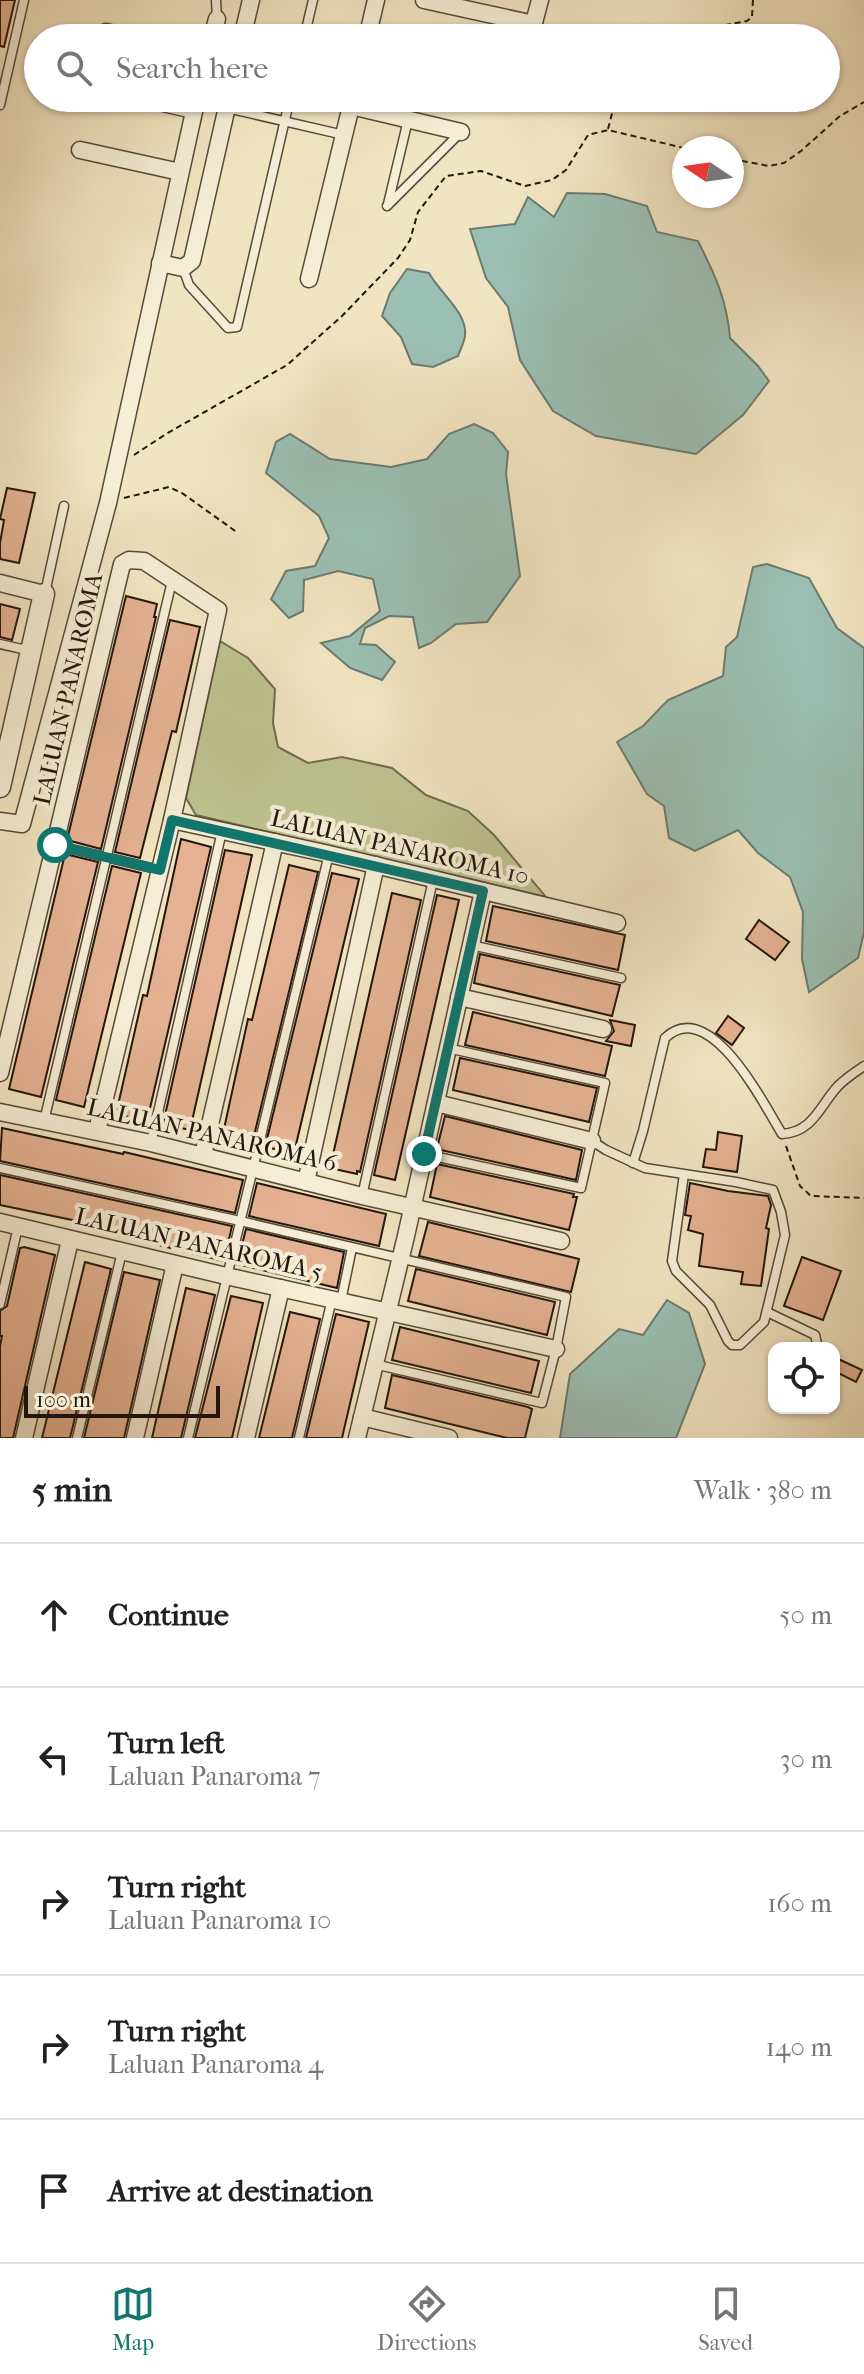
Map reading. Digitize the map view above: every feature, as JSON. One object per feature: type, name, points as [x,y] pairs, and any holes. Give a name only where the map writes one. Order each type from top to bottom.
[{"type":"street","points":[[245,24],[251,0]]},
{"type":"street","points":[[370,24],[376,0]]},
{"type":"street","points":[[424,0],[508,24]]},
{"type":"street","points":[[534,24],[540,0]]},
{"type":"street","points":[[216,24],[217,19]]},
{"type":"street","points":[[0,821],[22,824],[108,503],[194,112]]},
{"type":"street","points":[[160,263],[183,268],[192,261],[226,112]]},
{"type":"street","points":[[309,279],[350,112]]},
{"type":"street","points":[[385,112],[461,132]]},
{"type":"street","points":[[80,150],[180,172]]},
{"type":"street","name":"LALUAN PANAROMA","points":[[0,1073],[122,564],[129,560],[144,561],[218,610],[172,820]]},
{"type":"street","points":[[0,583],[44,594],[31,652],[8,710],[0,787]]},
{"type":"street","points":[[97,1131],[172,820]]},
{"type":"street","name":"LALUAN PANAROMA 10","points":[[172,820],[617,923]]},
{"type":"street","points":[[203,1155],[275,842]]},
{"type":"street","points":[[306,1182],[376,865]]},
{"type":"street","points":[[357,1438],[483,891]]},
{"type":"street","points":[[459,997],[603,1029]]},
{"type":"street","points":[[436,1103],[592,1141]]},
{"type":"street","name":"LALUAN PANAROMA 6","points":[[0,1112],[151,1143],[362,1196],[561,1241]]},
{"type":"street","name":"LALUAN PANAROMA 5","points":[[0,1222],[556,1349]]},
{"type":"street","points":[[24,1438],[70,1240]]},
{"type":"street","points":[[135,1438],[175,1264]]},
{"type":"street","points":[[246,1438],[281,1288]]},
{"type":"street","points":[[362,1417],[449,1438]]},
{"type":"lane","points":[[0,105],[24,0]]},
{"type":"lane","points":[[216,0],[217,19]]},
{"type":"lane","points":[[307,24],[313,0]]},
{"type":"lane","points":[[255,112],[344,135]]},
{"type":"lane","points":[[183,268],[189,285],[218,318],[228,328],[237,327],[287,112]]},
{"type":"lane","points":[[408,119],[387,206],[461,132]]},
{"type":"lane","points":[[44,594],[64,506]]},
{"type":"lane","points":[[44,1121],[172,579]]},
{"type":"lane","points":[[0,644],[31,652]]},
{"type":"lane","points":[[151,1143],[222,831]]},
{"type":"lane","points":[[55,845],[160,870]]},
{"type":"lane","points":[[188,1438],[329,854]]},
{"type":"lane","points":[[362,1196],[433,880]]},
{"type":"lane","points":[[471,945],[621,978]]},
{"type":"lane","points":[[633,1163],[665,1038],[679,1028],[697,1031],[719,1042],[731,1053],[782,1134],[802,1130],[841,1082],[864,1066]]},
{"type":"lane","points":[[424,1154],[581,1188],[605,1083],[447,1048]]},
{"type":"lane","points":[[592,1141],[645,1168],[684,1174],[773,1190],[785,1235],[764,1322],[740,1345],[732,1345],[728,1341],[710,1305],[676,1271],[672,1261],[684,1174]]},
{"type":"lane","points":[[0,1168],[566,1297],[542,1403],[374,1364]]},
{"type":"lane","points":[[0,1304],[18,1227]]},
{"type":"lane","points":[[299,1438],[352,1248]]},
{"type":"lane","points":[[77,1438],[122,1252]]},
{"type":"lane","points":[[767,1312],[815,1335],[817,1342]]},
{"type":"path","points":[[731,24],[752,17],[753,0]]},
{"type":"path","points":[[744,161],[769,166],[784,163],[840,116],[864,102]]},
{"type":"path","points":[[608,130],[612,112]]},
{"type":"path","points":[[116,466],[287,365],[342,316],[398,258],[410,240],[418,212],[446,176],[481,171],[525,186],[552,180],[566,170],[588,135],[608,130],[672,145]]},
{"type":"path","points":[[108,503],[169,487],[238,533]]},
{"type":"path","points":[[782,1134],[800,1186],[811,1196],[864,1198]]},
{"type":"green space","points":[[220,641],[248,658],[275,689],[273,723],[278,747],[308,763],[342,757],[392,768],[426,795],[468,811],[494,835],[546,897],[196,815],[186,798]]},
{"type":"water","points":[[567,193],[605,194],[647,206],[657,232],[698,241],[719,288],[730,338],[769,381],[743,415],[696,454],[596,436],[553,411],[520,360],[508,307],[486,278],[470,229],[515,224],[528,197],[554,217]]},
{"type":"water","points":[[407,269],[429,273],[458,311],[465,327],[458,356],[433,367],[412,364],[401,337],[382,316],[390,293]]},
{"type":"water","points":[[474,424],[493,433],[508,452],[506,474],[520,576],[487,622],[456,624],[419,648],[413,617],[389,616],[365,628],[360,644],[376,645],[395,662],[382,680],[350,668],[321,643],[350,636],[380,611],[373,579],[338,571],[304,580],[303,611],[289,618],[271,599],[286,571],[315,566],[329,538],[319,516],[266,473],[276,442],[290,434],[330,459],[391,467],[427,459],[449,434]]},
{"type":"water","points":[[767,564],[809,578],[837,628],[864,648],[864,932],[858,958],[809,992],[802,959],[803,912],[790,877],[758,853],[738,830],[695,851],[669,838],[664,806],[647,794],[617,742],[643,726],[668,700],[723,676],[726,647],[737,637],[753,567]]},
{"type":"water","points":[[667,1300],[689,1313],[705,1364],[676,1438],[560,1438],[570,1374],[619,1329],[643,1335]]},
{"type":"building","points":[[0,0],[15,0],[4,47],[0,46]]},
{"type":"building","points":[[7,488],[35,493],[19,563],[0,559],[4,520],[0,519]]},
{"type":"building","points":[[126,596],[157,604],[156,617],[101,849],[67,840]]},
{"type":"building","points":[[0,604],[20,609],[12,640],[0,637]]},
{"type":"building","points":[[170,620],[200,627],[176,732],[172,731],[140,858],[115,852]]},
{"type":"building","points":[[181,839],[211,847],[147,1121],[116,1114],[143,995],[147,996]]},
{"type":"building","points":[[225,850],[252,855],[190,1130],[163,1124]]},
{"type":"building","points":[[65,854],[98,862],[41,1097],[9,1089]]},
{"type":"building","points":[[289,865],[318,872],[252,1144],[222,1138],[248,1019],[252,1020]]},
{"type":"building","points":[[112,866],[141,873],[84,1107],[56,1100]]},
{"type":"building","points":[[332,873],[359,879],[294,1153],[265,1147]]},
{"type":"building","points":[[392,893],[421,900],[360,1172],[357,1171],[357,1174],[330,1168]]},
{"type":"building","points":[[437,895],[459,900],[395,1180],[374,1175]]},
{"type":"building","points":[[493,906],[625,935],[618,970],[486,941]]},
{"type":"building","points":[[759,920],[789,942],[775,960],[746,939]]},
{"type":"building","points":[[480,954],[620,985],[612,1016],[474,983]]},
{"type":"building","points":[[473,1012],[612,1046],[605,1076],[465,1045]]},
{"type":"building","points":[[728,1016],[744,1028],[732,1045],[716,1033]]},
{"type":"building","points":[[610,1020],[635,1025],[631,1046],[606,1041],[614,1031]]},
{"type":"building","points":[[460,1058],[597,1088],[589,1122],[453,1090]]},
{"type":"building","points":[[445,1116],[582,1150],[576,1180],[441,1150],[437,1148]]},
{"type":"building","points":[[2,1128],[243,1180],[235,1213],[0,1161]]},
{"type":"building","points":[[718,1132],[742,1136],[737,1172],[703,1167],[706,1149],[716,1150]]},
{"type":"building","points":[[437,1164],[574,1194],[573,1197],[577,1197],[569,1230],[430,1197]]},
{"type":"building","points":[[0,1175],[232,1226],[224,1261],[105,1232],[106,1227],[0,1205]]},
{"type":"building","points":[[257,1183],[386,1214],[379,1246],[249,1216]]},
{"type":"building","points":[[690,1183],[768,1196],[771,1205],[761,1286],[741,1284],[743,1272],[699,1266],[703,1234],[688,1230],[691,1216],[685,1215]]},
{"type":"building","points":[[428,1222],[579,1259],[571,1292],[419,1256]]},
{"type":"building","points":[[246,1229],[344,1252],[337,1288],[237,1264]]},
{"type":"building","points":[[20,1248],[55,1255],[13,1438],[0,1438],[0,1311],[7,1306]]},
{"type":"building","points":[[802,1257],[841,1271],[823,1320],[784,1306]]},
{"type":"building","points":[[85,1262],[111,1269],[70,1438],[42,1438]]},
{"type":"building","points":[[416,1269],[555,1302],[547,1335],[408,1301]]},
{"type":"building","points":[[124,1272],[160,1280],[124,1438],[84,1438]]},
{"type":"building","points":[[186,1288],[215,1295],[181,1438],[152,1438]]},
{"type":"building","points":[[231,1296],[263,1303],[232,1438],[195,1438]]},
{"type":"building","points":[[290,1312],[320,1319],[292,1438],[259,1438]]},
{"type":"building","points":[[336,1314],[369,1322],[342,1438],[306,1438]]},
{"type":"building","points":[[400,1327],[539,1361],[531,1393],[392,1360]]},
{"type":"building","points":[[840,1360],[862,1370],[856,1382],[840,1374]]},
{"type":"building","points":[[392,1375],[528,1407],[532,1409],[525,1438],[507,1438],[385,1408]]},
{"type":"route","points":[[55,845],[160,870],[172,820],[483,891],[424,1154]]}]
